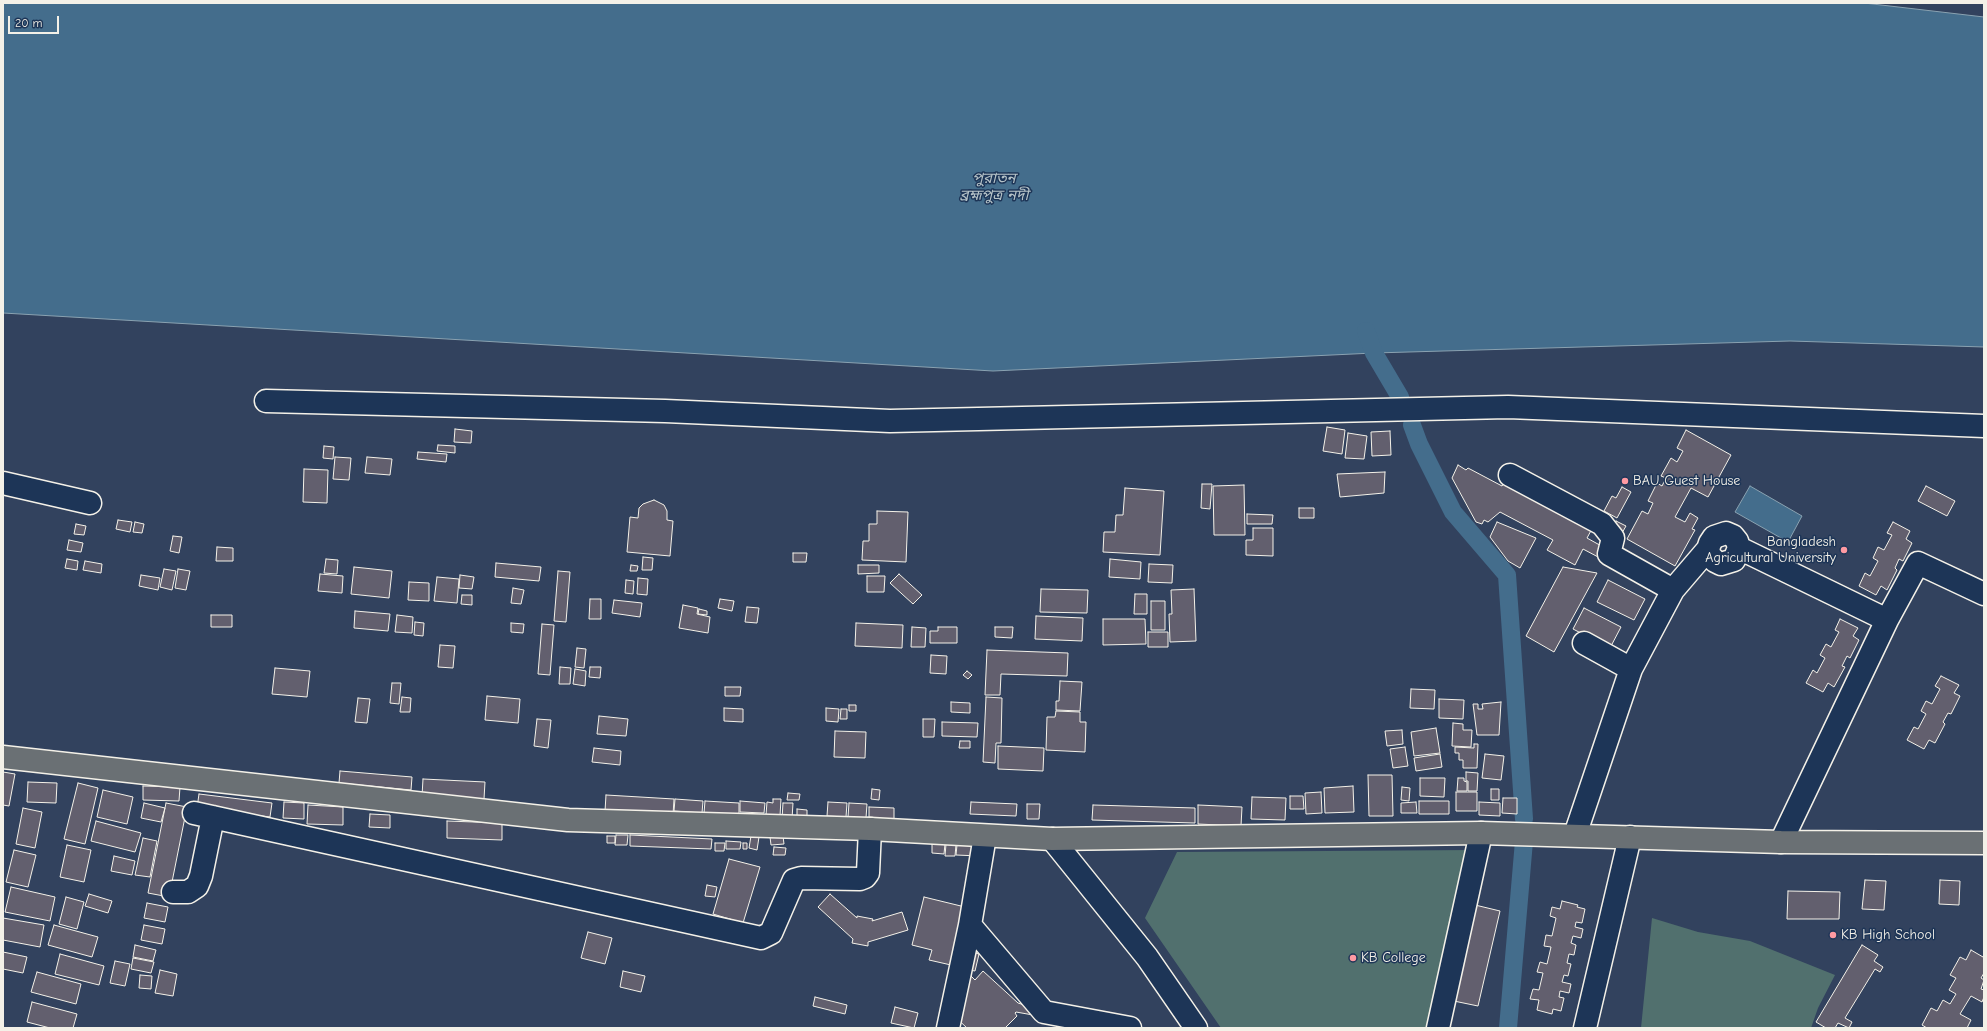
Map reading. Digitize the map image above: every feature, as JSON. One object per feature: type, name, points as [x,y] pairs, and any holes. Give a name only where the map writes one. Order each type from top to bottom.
[{"type":"main road","points":[[3,757],[568,820],[870,829],[1052,839],[1481,832],[1781,842],[1984,843]]},
{"type":"street","points":[[266,401],[665,411],[890,421],[1508,407],[1984,426]]},
{"type":"street","points":[[1510,475],[1602,524],[1613,538],[1608,554],[1673,590]]},
{"type":"street","points":[[3,483],[90,503]]},
{"type":"street","points":[[1575,835],[1632,669],[1673,590],[1708,549],[1710,556],[1721,564],[1734,560],[1740,548],[1887,620]]},
{"type":"street","points":[[1781,842],[1887,620],[1918,563],[1984,594]]},
{"type":"street","points":[[1584,643],[1632,669]]},
{"type":"street","points":[[173,892],[188,892],[197,886],[201,876],[203,815],[761,938],[771,933],[794,880],[801,878],[860,879],[865,877],[868,873],[870,829]]},
{"type":"street","points":[[1438,1028],[1481,832]]},
{"type":"street","points":[[948,1028],[970,925],[985,836]]},
{"type":"street","points":[[1585,1028],[1630,837]]},
{"type":"street","points":[[1052,839],[1147,957],[1196,1028]]},
{"type":"street","points":[[970,925],[1044,1012],[1130,1028]]},
{"type":"green space","points":[[1474,850],[1434,1028],[1221,1028],[1145,918],[1177,852]]},
{"type":"green space","points":[[1652,918],[1698,932],[1750,941],[1835,975],[1818,1008],[1811,1028],[1641,1028]]},
{"type":"water","name":"পুরাতন ব্রহ্মপুত্র নদী","points":[[3,3],[1864,3],[1984,17],[1984,347],[1790,341],[1374,353],[993,371],[3,313]]},
{"type":"water","points":[[1750,486],[1802,516],[1788,542],[1735,512]]},
{"type":"building","points":[[1327,427],[1345,430],[1342,454],[1323,451]]},
{"type":"building","points":[[455,429],[472,431],[471,443],[454,442]]},
{"type":"building","points":[[1686,430],[1731,455],[1708,497],[1691,488],[1675,517],[1685,522],[1690,513],[1698,518],[1692,529],[1695,530],[1675,566],[1627,539],[1642,511],[1648,514],[1653,503],[1648,501],[1657,483],[1662,486],[1666,478],[1661,476],[1671,458],[1677,462],[1683,451],[1677,448]]},
{"type":"building","points":[[1390,431],[1391,455],[1372,456],[1371,432]]},
{"type":"building","points":[[1348,433],[1367,436],[1364,459],[1345,458]]},
{"type":"building","points":[[438,445],[455,446],[455,453],[437,451]]},
{"type":"building","points":[[324,446],[334,447],[333,459],[323,458]]},
{"type":"building","points":[[418,452],[447,454],[446,462],[417,459]]},
{"type":"building","points":[[335,457],[351,458],[349,480],[333,479]]},
{"type":"building","points":[[367,457],[392,459],[390,475],[365,473]]},
{"type":"building","points":[[1458,465],[1466,470],[1468,468],[1502,486],[1506,480],[1593,527],[1587,538],[1605,548],[1600,558],[1583,549],[1575,565],[1547,550],[1553,540],[1500,512],[1488,522],[1484,520],[1482,524],[1476,522],[1452,478]]},
{"type":"building","points":[[304,469],[328,470],[327,503],[303,502]]},
{"type":"building","points":[[1385,472],[1384,493],[1340,497],[1337,474]]},
{"type":"building","points":[[1202,484],[1212,484],[1210,509],[1201,508]]},
{"type":"building","points":[[1244,485],[1245,535],[1214,535],[1213,486]]},
{"type":"building","points":[[1926,486],[1955,501],[1947,516],[1918,501]]},
{"type":"building","points":[[1622,487],[1631,492],[1617,518],[1604,511],[1612,496],[1616,498]]},
{"type":"building","points":[[1125,488],[1164,491],[1160,555],[1103,552],[1104,532],[1115,532],[1116,515],[1123,515]]},
{"type":"building","points":[[654,500],[664,505],[667,511],[667,520],[673,521],[670,556],[627,552],[630,517],[638,518],[639,508],[643,504]]},
{"type":"building","points":[[1299,508],[1314,508],[1314,518],[1299,518]]},
{"type":"building","points":[[877,511],[908,512],[906,562],[862,560],[863,541],[869,541],[869,524],[877,524]]},
{"type":"building","points":[[1247,514],[1273,515],[1272,524],[1247,524]]},
{"type":"building","points":[[118,520],[132,522],[130,532],[116,529]]},
{"type":"building","points":[[1616,521],[1626,526],[1622,533],[1612,528]]},
{"type":"building","points":[[135,522],[144,524],[142,533],[133,532]]},
{"type":"building","points":[[1497,522],[1536,538],[1520,568],[1508,561],[1490,537]]},
{"type":"building","points":[[1893,522],[1910,531],[1906,539],[1912,543],[1903,561],[1899,559],[1895,568],[1897,570],[1887,590],[1881,586],[1876,595],[1859,586],[1865,573],[1870,576],[1878,561],[1873,558],[1878,547],[1884,550],[1892,535],[1887,533]]},
{"type":"building","points":[[76,524],[86,526],[84,535],[74,534]]},
{"type":"building","points":[[1253,528],[1273,528],[1273,556],[1246,555],[1246,540],[1253,540]]},
{"type":"building","points":[[173,536],[182,537],[179,553],[170,551]]},
{"type":"building","points":[[69,540],[83,543],[81,552],[67,550]]},
{"type":"building","points":[[217,547],[233,548],[233,561],[216,561]]},
{"type":"building","points":[[793,553],[807,553],[806,562],[793,562]]},
{"type":"building","points":[[643,557],[653,558],[652,570],[642,570]]},
{"type":"building","points":[[67,559],[78,561],[77,570],[65,568]]},
{"type":"building","points":[[326,559],[338,560],[337,574],[324,573]]},
{"type":"building","points":[[1110,559],[1141,562],[1140,579],[1109,577]]},
{"type":"building","points":[[85,561],[102,564],[101,573],[83,570]]},
{"type":"building","points":[[496,563],[541,567],[539,581],[495,577]]},
{"type":"building","points":[[1149,564],[1173,565],[1172,583],[1148,582]]},
{"type":"building","points":[[631,565],[638,566],[637,571],[630,571]]},
{"type":"building","points":[[858,565],[879,565],[879,573],[858,574]]},
{"type":"building","points":[[354,567],[392,571],[389,598],[351,594]]},
{"type":"building","points":[[1563,567],[1597,573],[1554,652],[1526,636]]},
{"type":"building","points":[[164,569],[176,571],[172,590],[160,587]]},
{"type":"building","points":[[178,569],[190,571],[186,590],[175,588]]},
{"type":"building","points":[[558,571],[570,572],[566,622],[554,621]]},
{"type":"building","points":[[320,574],[343,576],[342,593],[318,591]]},
{"type":"building","points":[[899,574],[922,595],[913,604],[890,583]]},
{"type":"building","points":[[141,575],[160,578],[158,590],[139,586]]},
{"type":"building","points":[[460,575],[474,577],[472,589],[459,588]]},
{"type":"building","points":[[867,576],[885,576],[884,592],[867,592]]},
{"type":"building","points":[[437,577],[459,579],[457,603],[434,601]]},
{"type":"building","points":[[638,578],[648,579],[647,595],[637,594]]},
{"type":"building","points":[[626,580],[634,581],[633,594],[625,593]]},
{"type":"building","points":[[1608,580],[1645,599],[1634,620],[1597,602]]},
{"type":"building","points":[[409,582],[429,583],[429,601],[408,600]]},
{"type":"building","points":[[513,588],[524,590],[521,604],[511,603]]},
{"type":"building","points":[[1041,589],[1088,590],[1087,613],[1040,612]]},
{"type":"building","points":[[1194,589],[1196,641],[1170,642],[1169,614],[1172,614],[1171,590]]},
{"type":"building","points":[[1135,594],[1147,594],[1147,614],[1134,614]]},
{"type":"building","points":[[462,595],[472,595],[472,605],[461,604]]},
{"type":"building","points":[[590,599],[601,599],[601,619],[589,619]]},
{"type":"building","points":[[720,599],[734,601],[732,611],[718,608]]},
{"type":"building","points":[[614,600],[642,603],[640,617],[612,613]]},
{"type":"building","points":[[1151,601],[1165,601],[1165,630],[1151,630]]},
{"type":"building","points":[[683,605],[698,608],[697,614],[710,617],[708,633],[679,628]]},
{"type":"building","points":[[747,607],[759,608],[757,623],[745,622]]},
{"type":"building","points":[[1584,608],[1621,627],[1610,648],[1573,629]]},
{"type":"building","points":[[699,609],[707,611],[707,615],[698,614]]},
{"type":"building","points":[[355,611],[390,614],[388,631],[354,628]]},
{"type":"building","points":[[211,615],[232,615],[232,627],[211,627]]},
{"type":"building","points":[[397,615],[413,617],[412,633],[395,632]]},
{"type":"building","points":[[1036,616],[1083,618],[1082,641],[1035,639]]},
{"type":"building","points":[[1103,619],[1145,619],[1146,644],[1103,645]]},
{"type":"building","points":[[1840,619],[1858,628],[1853,636],[1859,640],[1850,658],[1847,656],[1842,666],[1845,667],[1834,687],[1828,683],[1823,692],[1806,683],[1813,670],[1817,673],[1825,658],[1820,655],[1826,644],[1831,647],[1839,632],[1835,630]]},
{"type":"building","points":[[415,622],[424,623],[423,636],[414,635]]},
{"type":"building","points":[[511,623],[524,624],[523,633],[511,632]]},
{"type":"building","points":[[856,623],[903,625],[902,648],[855,646]]},
{"type":"building","points":[[542,624],[554,625],[550,675],[538,674]]},
{"type":"building","points":[[912,627],[926,628],[925,647],[911,647]]},
{"type":"building","points":[[938,627],[957,627],[957,643],[930,643],[930,631],[938,631]]},
{"type":"building","points":[[995,627],[1013,627],[1012,638],[995,637]]},
{"type":"building","points":[[1148,632],[1168,632],[1168,647],[1148,647]]},
{"type":"building","points":[[440,645],[455,646],[453,668],[438,667]]},
{"type":"building","points":[[577,648],[586,649],[584,668],[575,667]]},
{"type":"building","points":[[987,650],[1068,653],[1067,676],[1001,674],[1000,695],[985,695]]},
{"type":"building","points":[[931,655],[947,656],[946,674],[930,673]]},
{"type":"building","points":[[560,667],[571,668],[570,684],[559,684]]},
{"type":"building","points":[[590,667],[601,667],[600,678],[589,677]]},
{"type":"building","points":[[275,668],[310,671],[307,697],[272,694]]},
{"type":"building","points":[[575,669],[586,671],[585,686],[573,684]]},
{"type":"building","points":[[967,671],[972,675],[968,679],[963,675]]},
{"type":"building","points":[[1941,676],[1959,685],[1954,693],[1960,696],[1951,714],[1948,713],[1943,722],[1945,724],[1935,743],[1929,740],[1924,749],[1907,740],[1914,727],[1918,729],[1926,714],[1921,711],[1926,701],[1932,704],[1940,689],[1935,686]]},
{"type":"building","points":[[1060,681],[1082,682],[1080,711],[1056,710],[1056,701],[1059,701]]},
{"type":"building","points":[[392,683],[401,683],[399,704],[390,703]]},
{"type":"building","points":[[725,687],[741,687],[740,696],[725,696]]},
{"type":"building","points":[[1411,689],[1435,690],[1434,709],[1410,708]]},
{"type":"building","points":[[487,696],[520,699],[518,723],[485,720]]},
{"type":"building","points":[[402,697],[411,698],[410,712],[400,712]]},
{"type":"building","points":[[986,697],[1002,698],[1001,743],[996,743],[995,763],[983,762]]},
{"type":"building","points":[[358,698],[370,699],[367,723],[355,722]]},
{"type":"building","points":[[1439,699],[1464,700],[1463,719],[1439,718]]},
{"type":"building","points":[[951,702],[970,703],[970,713],[951,712]]},
{"type":"building","points":[[1501,702],[1499,735],[1477,735],[1473,704],[1478,704],[1478,709],[1483,709],[1482,704]]},
{"type":"building","points":[[849,705],[856,705],[856,711],[849,711]]},
{"type":"building","points":[[724,708],[743,709],[743,722],[724,721]]},
{"type":"building","points":[[826,708],[839,709],[838,722],[826,721]]},
{"type":"building","points":[[841,709],[847,709],[847,719],[840,719]]},
{"type":"building","points":[[1056,711],[1080,712],[1080,722],[1086,722],[1085,752],[1046,750],[1047,717],[1055,717]]},
{"type":"building","points":[[599,716],[628,719],[626,736],[597,734]]},
{"type":"building","points":[[537,719],[551,720],[548,748],[534,746]]},
{"type":"building","points":[[923,719],[935,719],[934,737],[923,737]]},
{"type":"building","points":[[942,722],[978,723],[977,737],[942,736]]},
{"type":"building","points":[[1453,723],[1463,724],[1463,730],[1472,730],[1471,747],[1452,746]]},
{"type":"building","points":[[1436,728],[1440,753],[1414,756],[1411,732]]},
{"type":"building","points":[[1402,730],[1403,744],[1387,746],[1385,731]]},
{"type":"building","points":[[835,731],[866,732],[865,758],[834,757]]},
{"type":"building","points":[[960,741],[970,741],[970,748],[959,748]]},
{"type":"building","points":[[1474,744],[1478,744],[1477,768],[1463,768],[1463,760],[1459,760],[1459,753],[1455,753],[1455,747],[1474,748]]},
{"type":"building","points":[[998,746],[1044,748],[1043,771],[998,769]]},
{"type":"building","points":[[1405,747],[1408,766],[1393,768],[1390,749]]},
{"type":"building","points":[[594,748],[621,751],[620,765],[592,762]]},
{"type":"building","points":[[1440,754],[1442,767],[1416,771],[1414,758]]},
{"type":"building","points":[[1485,754],[1504,756],[1501,780],[1482,778]]},
{"type":"building","points":[[340,771],[412,777],[411,790],[339,783]]},
{"type":"building","points":[[3,772],[15,774],[9,806],[3,805]]},
{"type":"building","points":[[1466,772],[1478,773],[1477,791],[1468,791]]},
{"type":"building","points":[[1368,775],[1392,775],[1393,816],[1369,816]]},
{"type":"building","points":[[1420,778],[1445,778],[1444,797],[1420,796]]},
{"type":"building","points":[[1458,778],[1464,778],[1464,781],[1467,782],[1467,791],[1457,791]]},
{"type":"building","points":[[423,779],[485,782],[484,799],[422,796]]},
{"type":"building","points":[[28,782],[57,783],[56,803],[27,802]]},
{"type":"building","points":[[78,783],[98,788],[85,844],[64,839]]},
{"type":"building","points":[[143,786],[180,787],[179,801],[143,800]]},
{"type":"building","points":[[1353,786],[1354,812],[1325,813],[1324,788]]},
{"type":"building","points":[[1402,787],[1410,788],[1409,801],[1401,800]]},
{"type":"building","points":[[872,789],[880,790],[879,800],[871,799]]},
{"type":"building","points":[[1491,789],[1499,789],[1499,800],[1491,800]]},
{"type":"building","points":[[103,790],[133,797],[127,824],[97,817]]},
{"type":"building","points":[[1321,792],[1322,813],[1306,814],[1305,793]]},
{"type":"building","points":[[1456,792],[1477,792],[1477,811],[1456,811]]},
{"type":"building","points":[[788,793],[800,794],[799,800],[787,800]]},
{"type":"building","points":[[199,794],[272,803],[270,817],[197,808]]},
{"type":"building","points":[[606,795],[674,799],[673,815],[605,811]]},
{"type":"building","points":[[1290,796],[1303,796],[1304,809],[1290,809]]},
{"type":"building","points":[[1252,797],[1286,798],[1285,820],[1251,819]]},
{"type":"building","points":[[1503,798],[1517,798],[1517,814],[1502,813]]},
{"type":"building","points":[[675,799],[703,801],[702,813],[674,811]]},
{"type":"building","points":[[773,799],[781,799],[780,816],[766,815],[767,802],[773,803]]},
{"type":"building","points":[[705,801],[739,803],[739,815],[704,813]]},
{"type":"building","points":[[740,801],[765,803],[764,813],[740,812]]},
{"type":"building","points":[[1419,801],[1449,801],[1449,814],[1419,814]]},
{"type":"building","points":[[284,802],[304,803],[304,819],[283,818]]},
{"type":"building","points":[[828,802],[847,803],[846,817],[827,816]]},
{"type":"building","points":[[971,802],[1017,804],[1016,816],[970,814]]},
{"type":"building","points":[[1416,802],[1417,813],[1401,813],[1401,803]]},
{"type":"building","points":[[1479,802],[1500,803],[1500,816],[1479,815]]},
{"type":"building","points":[[144,803],[165,808],[161,822],[141,818]]},
{"type":"building","points":[[166,803],[187,807],[169,897],[148,893]]},
{"type":"building","points":[[783,803],[793,803],[792,819],[782,819]]},
{"type":"building","points":[[849,803],[867,804],[866,818],[848,817]]},
{"type":"building","points":[[1027,804],[1040,804],[1039,819],[1027,819]]},
{"type":"building","points":[[308,805],[343,807],[343,825],[307,824]]},
{"type":"building","points":[[1093,805],[1195,808],[1195,823],[1092,820]]},
{"type":"building","points":[[1198,805],[1242,807],[1241,826],[1198,824]]},
{"type":"building","points":[[869,807],[894,808],[894,819],[869,818]]},
{"type":"building","points":[[23,808],[42,812],[35,848],[16,844]]},
{"type":"building","points":[[797,809],[807,810],[807,816],[797,816]]},
{"type":"building","points":[[370,814],[390,815],[390,828],[369,827]]},
{"type":"building","points":[[96,821],[141,833],[135,852],[91,841]]},
{"type":"building","points":[[447,821],[502,823],[502,840],[447,838]]},
{"type":"building","points":[[616,835],[628,835],[627,845],[615,845]]},
{"type":"building","points":[[630,835],[712,839],[711,849],[630,846]]},
{"type":"building","points":[[607,836],[615,836],[615,843],[607,843]]},
{"type":"building","points":[[751,836],[759,837],[757,850],[749,848]]},
{"type":"building","points":[[783,836],[784,844],[771,845],[770,837]]},
{"type":"building","points":[[143,838],[157,841],[150,877],[135,875]]},
{"type":"building","points":[[726,841],[741,842],[740,849],[726,849]]},
{"type":"building","points":[[715,843],[725,843],[724,851],[715,851]]},
{"type":"building","points":[[743,843],[747,843],[747,849],[743,849]]},
{"type":"building","points":[[932,844],[945,844],[944,854],[932,853]]},
{"type":"building","points":[[946,844],[956,845],[955,856],[945,856]]},
{"type":"building","points":[[67,845],[91,850],[84,882],[60,877]]},
{"type":"building","points":[[957,845],[980,846],[979,856],[956,855]]},
{"type":"building","points":[[774,847],[786,848],[785,855],[773,855]]},
{"type":"building","points":[[14,850],[36,855],[28,887],[6,882]]},
{"type":"building","points":[[114,856],[135,861],[132,875],[111,871]]},
{"type":"building","points":[[729,859],[760,867],[743,923],[713,914]]},
{"type":"building","points":[[1865,880],[1886,881],[1884,910],[1862,909]]},
{"type":"building","points":[[1940,880],[1960,881],[1959,905],[1939,904]]},
{"type":"building","points":[[707,885],[717,887],[715,897],[705,896]]},
{"type":"building","points":[[11,887],[55,897],[50,921],[5,912]]},
{"type":"building","points":[[1788,891],[1840,892],[1839,919],[1787,919]]},
{"type":"building","points":[[89,894],[112,901],[108,913],[85,906]]},
{"type":"building","points":[[830,894],[857,918],[857,916],[873,919],[872,921],[902,912],[908,930],[868,942],[868,946],[852,943],[853,939],[818,907]]},
{"type":"building","points":[[66,897],[84,902],[77,929],[59,924]]},
{"type":"building","points":[[924,897],[965,907],[951,965],[929,960],[932,950],[912,945]]},
{"type":"building","points":[[1562,901],[1578,905],[1577,907],[1585,909],[1582,923],[1576,922],[1575,927],[1583,929],[1581,938],[1573,936],[1571,943],[1576,945],[1574,955],[1569,954],[1567,963],[1571,964],[1568,976],[1564,975],[1562,982],[1571,984],[1569,993],[1560,991],[1559,997],[1564,998],[1561,1011],[1553,1009],[1552,1014],[1537,1010],[1539,1000],[1530,999],[1533,989],[1539,990],[1543,973],[1537,972],[1540,962],[1547,964],[1551,947],[1544,946],[1546,935],[1552,936],[1556,918],[1550,916],[1552,907],[1560,909]]},
{"type":"building","points":[[147,903],[168,907],[165,922],[144,918]]},
{"type":"building","points":[[1471,904],[1500,911],[1478,1006],[1449,1000]]},
{"type":"building","points":[[3,918],[44,925],[40,947],[3,940]]},
{"type":"building","points":[[54,925],[98,937],[92,957],[48,945]]},
{"type":"building","points":[[144,925],[165,929],[162,944],[141,940]]},
{"type":"building","points":[[588,932],[612,938],[605,964],[581,958]]},
{"type":"building","points":[[135,945],[156,950],[153,961],[133,957]]},
{"type":"building","points":[[1862,945],[1878,955],[1874,961],[1883,967],[1880,972],[1875,969],[1845,1018],[1852,1022],[1849,1028],[1838,1023],[1835,1028],[1826,1028],[1816,1022]]},
{"type":"building","points":[[1971,950],[1983,957],[1984,955],[1984,973],[1981,978],[1984,980],[1981,989],[1984,990],[1984,997],[1982,1002],[1971,996],[1960,1014],[1971,1020],[1967,1028],[1927,1028],[1922,1025],[1931,1008],[1937,1011],[1943,1000],[1950,1004],[1956,994],[1949,990],[1956,978],[1950,975],[1960,957],[1966,960]]},
{"type":"building","points":[[968,951],[979,954],[975,971],[964,969]]},
{"type":"building","points":[[3,952],[27,957],[23,973],[3,969]]},
{"type":"building","points":[[60,954],[104,966],[99,985],[55,974]]},
{"type":"building","points":[[133,958],[154,962],[151,973],[131,969]]},
{"type":"building","points":[[115,961],[130,964],[125,986],[110,983]]},
{"type":"building","points":[[964,969],[975,980],[983,971],[1018,1003],[1034,1008],[1033,1015],[1016,1012],[1015,1013],[1017,1016],[1005,1028],[967,1028],[952,1014]]},
{"type":"building","points":[[160,970],[177,974],[173,996],[155,993]]},
{"type":"building","points":[[623,971],[645,976],[641,992],[620,987]]},
{"type":"building","points":[[37,972],[81,984],[76,1004],[31,992]]},
{"type":"building","points":[[140,975],[152,976],[151,989],[139,988]]},
{"type":"building","points":[[815,997],[847,1005],[845,1014],[813,1006]]},
{"type":"building","points":[[32,1002],[77,1014],[73,1028],[50,1028],[27,1022]]},
{"type":"building","points":[[895,1007],[918,1013],[914,1028],[891,1023]]},
{"type":"waterway","points":[[1366,331],[1374,353],[1400,397]]},
{"type":"waterway","points":[[1412,425],[1419,444],[1453,512],[1507,575],[1524,819]]},
{"type":"waterway","points":[[1508,1028],[1524,841]]},
{"type":"place","name":"BAU Guest House","points":[[1625,481]]},
{"type":"place","name":"Bangladesh Agricultural University","points":[[1844,550]]},
{"type":"place","name":"KB High School","points":[[1833,935]]},
{"type":"place","name":"KB College","points":[[1353,958]]}]
